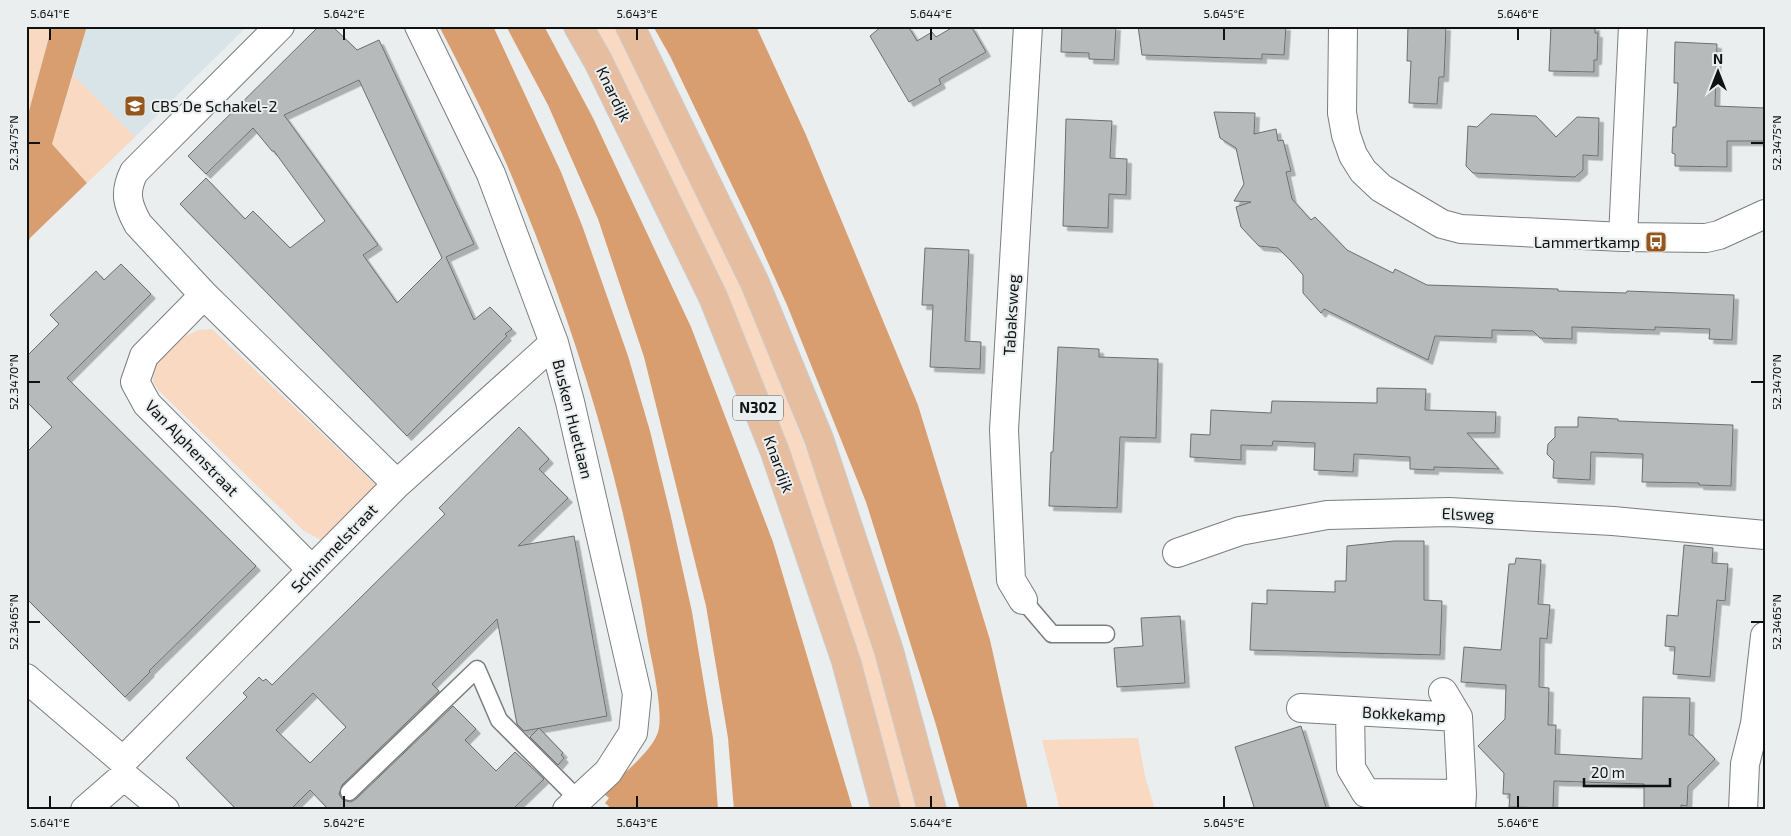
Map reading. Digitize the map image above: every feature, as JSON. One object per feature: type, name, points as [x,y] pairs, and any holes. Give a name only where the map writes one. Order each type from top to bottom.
[{"type":"main road","name":"Knardijk","points":[[578,26],[598,61],[713,297],[775,452],[846,661],[886,810]]},
{"type":"main road","name":"N302","points":[[630,26],[755,283],[819,440],[889,651],[932,810]]},
{"type":"street","points":[[280,26],[134,172],[128,185],[130,210],[138,224],[204,295],[397,484]]},
{"type":"street","name":"Busken Huetlaan","points":[[419,26],[491,174],[554,343],[572,411],[637,694],[633,733],[608,772],[573,804]]},
{"type":"street","name":"Tabaksweg","points":[[1023,600],[1011,580],[1004,430],[1028,26]]},
{"type":"street","points":[[1343,26],[1342,113],[1346,135],[1354,155],[1363,171],[1381,188],[1442,224],[1462,228],[1623,237],[1706,238],[1719,235],[1765,214]]},
{"type":"street","points":[[1623,237],[1632,26]]},
{"type":"street","name":"Van Alphenstraat","points":[[204,295],[144,356],[135,382],[147,404],[312,570]]},
{"type":"street","name":"Schimmelstraat","points":[[85,810],[312,570],[397,484],[554,343]]},
{"type":"street","name":"Elsweg","points":[[1177,553],[1240,531],[1327,515],[1448,512],[1613,521],[1765,535]]},
{"type":"street","points":[[1743,810],[1745,764],[1755,724],[1765,636]]},
{"type":"street","points":[[26,678],[165,810]]},
{"type":"street","name":"Bokkekamp","points":[[1350,712],[1350,768],[1366,793],[1461,802],[1458,716],[1443,692]]},
{"type":"street","name":"Bokkekamp","points":[[1301,708],[1350,712],[1458,716]]},
{"type":"lane","points":[[1023,600],[1052,634],[1106,634]]},
{"type":"lane","points":[[349,792],[477,669],[499,720],[573,804]]},
{"type":"shaded area","points":[[26,26],[52,26],[26,122]]},
{"type":"shaded area","points":[[52,26],[87,26],[52,144],[87,183],[30,238],[26,251],[26,122]]},
{"type":"shaded area","name":"CBS De Schakel-2","points":[[87,26],[247,26],[135,137],[73,75]]},
{"type":"shaded area","points":[[439,26],[493,26],[561,172],[583,228],[628,356],[650,431],[671,517],[692,612],[713,738],[718,810],[646,810],[645,808],[613,810],[605,803],[609,798],[603,793],[634,764],[654,740],[658,732],[660,713],[655,674],[624,519],[592,398],[553,280],[499,147]]},
{"type":"shaded area","points":[[506,26],[544,26],[593,118],[691,327],[773,542],[853,810],[734,810],[728,738],[706,606],[644,357],[598,219],[548,105]]},
{"type":"shaded area","points":[[595,26],[615,26],[630,52],[744,291],[808,454],[878,656],[919,810],[901,810],[859,652],[788,451],[724,288],[612,56]]},
{"type":"shaded area","points":[[653,26],[756,26],[806,135],[918,405],[990,640],[1028,810],[960,810],[936,725],[866,502],[787,305],[753,229],[670,56]]},
{"type":"shaded area","points":[[73,75],[135,137],[87,183],[52,144]]},
{"type":"shaded area","points":[[212,329],[376,485],[372,497],[325,542],[304,531],[158,390],[153,381],[155,366],[184,337],[198,330]]},
{"type":"shaded area","points":[[1138,738],[1145,776],[1155,810],[1060,810],[1042,740]]},
{"type":"building","points":[[319,26],[332,26],[357,50],[379,40],[474,244],[446,257],[474,320],[490,307],[512,329],[407,436],[180,204],[206,178],[245,219],[253,211],[290,248],[325,221],[274,151],[253,128],[206,174],[188,156]],"holes":[[[359,80],[442,258],[397,303],[363,255],[378,245],[284,115]]]},
{"type":"building","points":[[882,26],[908,26],[917,41],[932,32],[936,37],[955,26],[971,26],[986,52],[939,79],[941,84],[909,102],[870,36]]},
{"type":"building","points":[[1062,26],[1116,26],[1114,60],[1089,59],[1089,53],[1061,52]]},
{"type":"building","points":[[1138,26],[1286,26],[1284,55],[1262,54],[1262,59],[1142,55]]},
{"type":"building","points":[[1408,26],[1446,26],[1444,77],[1439,77],[1437,104],[1409,103],[1411,61],[1407,61]]},
{"type":"building","points":[[1551,26],[1595,26],[1595,33],[1598,33],[1597,60],[1594,60],[1594,72],[1549,71]]},
{"type":"building","points":[[1675,42],[1717,44],[1715,106],[1765,108],[1765,141],[1727,141],[1727,167],[1675,166],[1675,154],[1672,153],[1673,127],[1676,127],[1678,83],[1674,83]]},
{"type":"building","points":[[1214,112],[1255,113],[1254,134],[1276,129],[1278,141],[1283,140],[1291,171],[1286,172],[1292,199],[1311,220],[1315,217],[1347,250],[1393,273],[1395,269],[1427,285],[1558,289],[1558,291],[1626,293],[1627,291],[1734,295],[1732,340],[1709,339],[1710,329],[1655,327],[1655,330],[1572,327],[1572,339],[1540,338],[1533,331],[1492,330],[1492,338],[1435,336],[1428,360],[1324,309],[1321,313],[1303,293],[1303,275],[1291,261],[1278,248],[1259,246],[1241,227],[1236,207],[1251,202],[1234,201],[1244,184],[1236,148],[1220,138]]},
{"type":"building","points":[[1491,114],[1536,116],[1556,137],[1577,117],[1599,118],[1598,156],[1583,155],[1583,170],[1575,177],[1473,173],[1466,166],[1468,126],[1477,127]]},
{"type":"building","points":[[1066,119],[1112,121],[1110,158],[1127,159],[1126,195],[1109,194],[1108,228],[1063,226]]},
{"type":"building","points":[[925,248],[969,250],[965,341],[981,342],[980,369],[930,367],[933,305],[922,305]]},
{"type":"building","points":[[121,264],[151,294],[67,378],[256,566],[125,697],[26,598],[26,453],[52,427],[26,401],[26,357],[59,324],[50,315],[96,271],[104,280]]},
{"type":"building","points":[[1058,347],[1099,349],[1099,357],[1158,359],[1156,438],[1120,437],[1117,508],[1049,506]]},
{"type":"building","points":[[1377,388],[1426,389],[1425,410],[1496,412],[1495,433],[1467,433],[1499,469],[1434,467],[1434,470],[1410,469],[1410,457],[1354,454],[1353,472],[1314,470],[1315,443],[1273,441],[1272,446],[1241,445],[1241,460],[1190,457],[1191,434],[1210,435],[1211,410],[1271,413],[1272,401],[1377,403]]},
{"type":"building","points":[[1578,417],[1618,419],[1618,421],[1733,425],[1731,486],[1699,485],[1699,483],[1642,482],[1643,454],[1591,452],[1590,480],[1553,478],[1554,461],[1547,454],[1548,444],[1555,437],[1555,427],[1578,427]]},
{"type":"building","points":[[519,427],[549,459],[539,469],[568,498],[518,546],[574,536],[607,716],[524,731],[517,724],[497,619],[432,684],[439,691],[342,785],[339,794],[346,801],[351,802],[356,799],[453,706],[476,729],[465,740],[496,771],[515,752],[544,779],[512,810],[329,810],[310,790],[290,810],[237,810],[186,758],[247,697],[243,693],[259,677],[263,681],[266,679],[272,685],[445,514],[439,508]],"holes":[[[313,693],[346,727],[310,763],[276,730]]]},
{"type":"building","points":[[1394,541],[1424,541],[1424,600],[1442,601],[1440,655],[1250,650],[1252,603],[1267,604],[1267,590],[1335,592],[1335,581],[1346,581],[1347,546]]},
{"type":"building","points":[[1684,545],[1713,548],[1712,563],[1728,564],[1725,601],[1717,600],[1710,677],[1673,674],[1675,647],[1665,646],[1667,615],[1678,616]]},
{"type":"building","points":[[1516,558],[1541,560],[1538,604],[1550,605],[1547,639],[1540,638],[1539,687],[1549,688],[1548,725],[1556,725],[1555,754],[1642,759],[1643,697],[1690,698],[1689,735],[1692,735],[1715,759],[1688,786],[1687,806],[1681,805],[1681,810],[1644,810],[1644,784],[1554,781],[1553,808],[1509,807],[1510,794],[1503,794],[1504,773],[1478,746],[1505,719],[1506,685],[1461,682],[1464,647],[1501,650],[1509,564],[1515,564]]},
{"type":"building","points":[[1180,616],[1185,683],[1117,687],[1114,648],[1143,646],[1141,618]]},
{"type":"building","points":[[1301,726],[1327,810],[1255,810],[1235,747]]},
{"type":"building","points":[[539,728],[563,753],[561,755],[564,758],[558,765],[530,737]]},
{"type":"place","name":"CBS De Schakel-2","points":[[135,106]]},
{"type":"place","name":"Lammertkamp","points":[[1656,242]]}]
